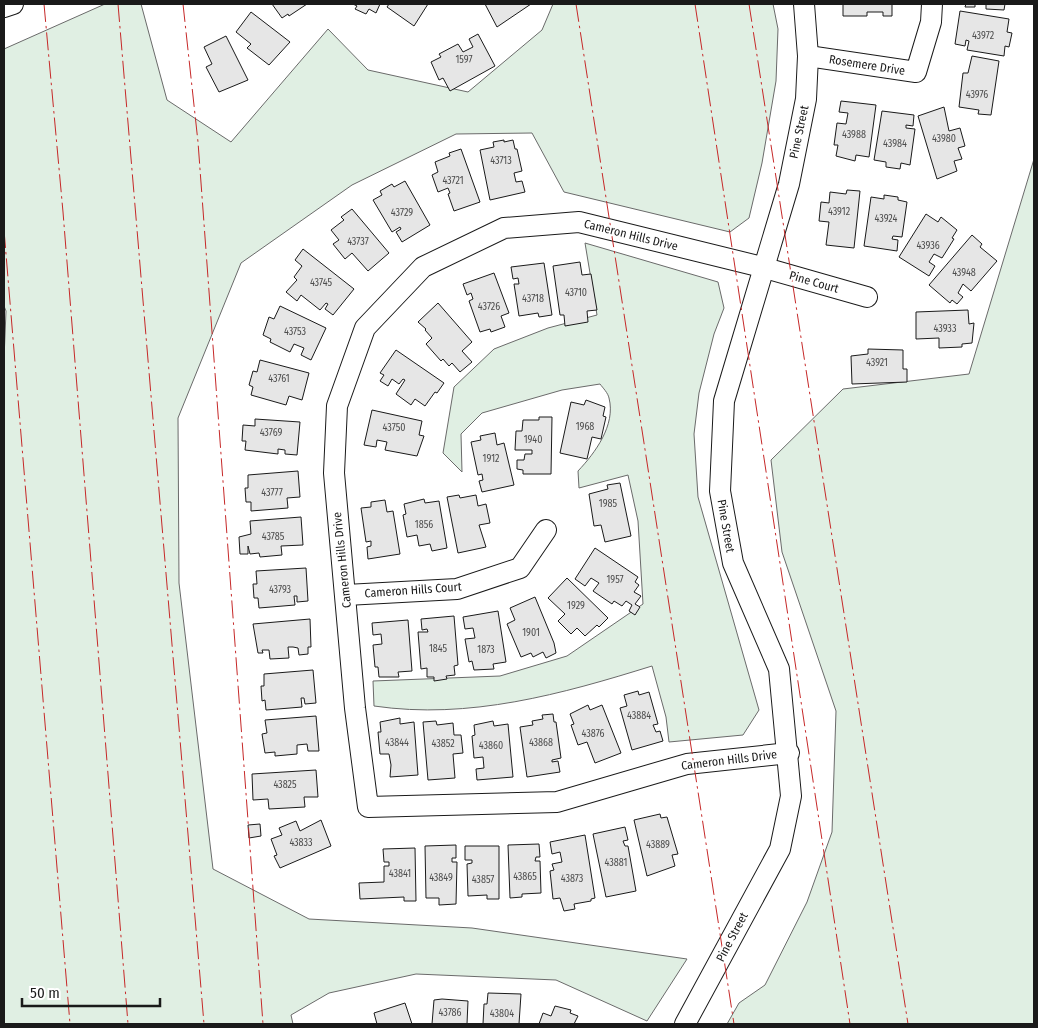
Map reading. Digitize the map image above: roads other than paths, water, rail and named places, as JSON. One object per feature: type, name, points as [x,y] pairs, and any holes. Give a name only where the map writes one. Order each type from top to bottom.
[{"type":"street","name":"Pine Street","points":[[685,1024],[780,849],[791,796],[789,753],[780,669],[733,563],[720,491],[724,401],[788,184],[806,99],[808,56],[804,4]]},
{"type":"street","name":"Rosemere Drive","points":[[808,56],[916,72],[931,22],[932,4]]},
{"type":"street","name":"Cameron Hills Drive","points":[[762,267],[579,222],[504,228],[423,267],[365,328],[337,406],[334,473],[355,708],[368,807],[557,802],[687,764],[789,753]]},
{"type":"street","name":"Pine Court","points":[[762,267],[867,297]]},
{"type":"street","name":"Cameron Hills Court","points":[[346,595],[457,589],[520,568],[546,530]]}]
